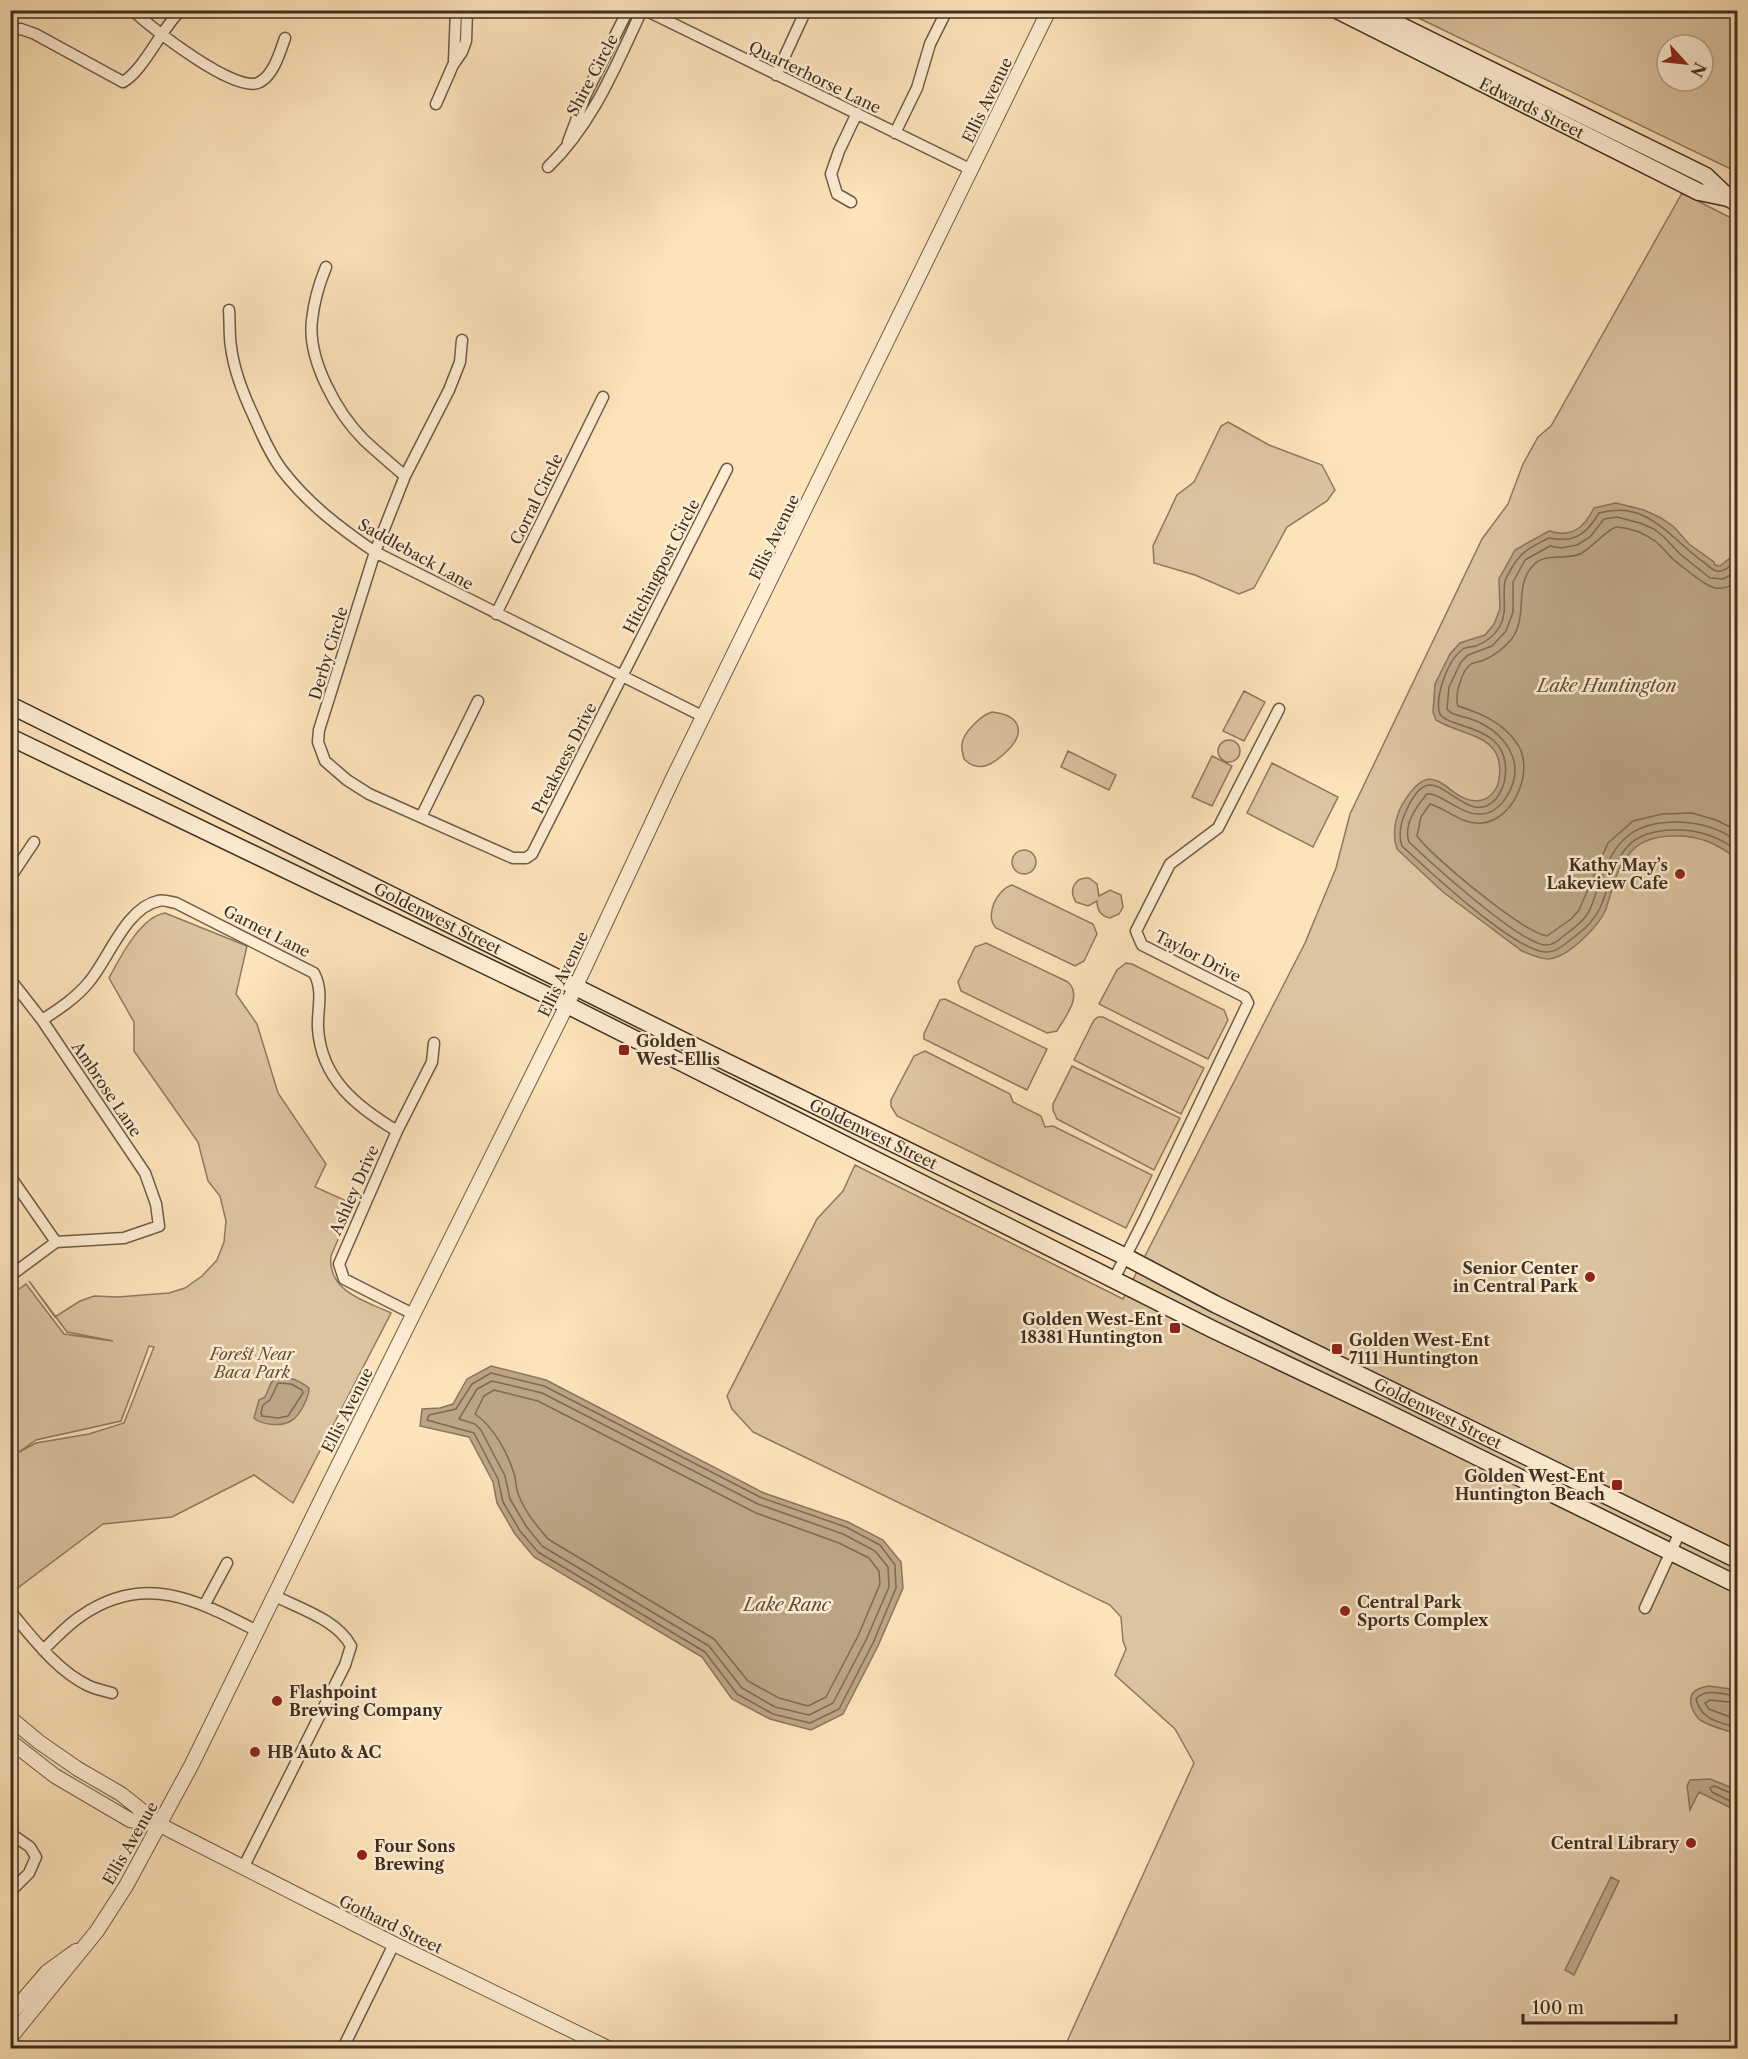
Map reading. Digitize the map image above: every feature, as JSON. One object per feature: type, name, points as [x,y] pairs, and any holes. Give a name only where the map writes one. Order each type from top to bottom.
[{"type":"main road","name":"Edwards Street","points":[[1337,10],[1699,192],[1733,200]]},
{"type":"main road","name":"Edwards Street","points":[[1369,10],[1706,176],[1733,200]]},
{"type":"main road","name":"Goldenwest Street","points":[[10,705],[706,1052],[1126,1257],[1215,1304],[1521,1452],[1737,1560]]},
{"type":"main road","name":"Goldenwest Street","points":[[10,736],[567,1005],[1263,1353],[1737,1585]]},
{"type":"main road","points":[[1263,1353],[1271,1351],[1304,1359],[1373,1392],[1382,1393],[1389,1389]]},
{"type":"main road","points":[[1380,1409],[1392,1404],[1402,1406],[1488,1447],[1521,1452]]},
{"type":"street","points":[[132,10],[160,35],[199,60],[249,85],[260,82],[278,62],[285,38]]},
{"type":"street","points":[[11,31],[21,29],[35,34],[123,82],[131,78],[160,35],[181,10]]},
{"type":"street","points":[[453,65],[456,10]]},
{"type":"street","points":[[436,104],[466,40],[466,10]]},
{"type":"street","name":"Shire Circle","points":[[565,150],[586,94],[628,10]]},
{"type":"street","name":"Shire Circle","points":[[548,166],[565,150],[584,124],[643,10]]},
{"type":"street","name":"Quarterhorse Lane","points":[[643,10],[972,170]]},
{"type":"street","points":[[776,75],[806,10]]},
{"type":"street","points":[[895,133],[917,88],[930,44],[947,10]]},
{"type":"street","name":"Ellis Avenue","points":[[10,2038],[87,1942],[126,1886],[160,1825],[567,1005],[675,776],[1049,10]]},
{"type":"street","points":[[851,202],[837,194],[831,174],[838,151],[857,113]]},
{"type":"street","points":[[327,267],[318,287],[311,322],[314,348],[328,388],[336,404],[362,438],[405,476]]},
{"type":"street","name":"Saddleback Lane","points":[[229,310],[231,348],[245,398],[264,438],[281,469],[305,497],[338,527],[375,552],[704,717]]},
{"type":"street","name":"Derby Circle","points":[[462,340],[460,362],[449,390],[405,476],[375,552],[319,730],[318,742],[325,761],[347,780],[369,794],[513,858],[526,858],[532,854]]},
{"type":"street","name":"Corral Circle","points":[[496,614],[603,397]]},
{"type":"street","name":"Hitchingpost Circle","points":[[622,677],[727,469]]},
{"type":"street","name":"Preakness Drive","points":[[532,854],[622,677]]},
{"type":"street","points":[[421,817],[478,701]]},
{"type":"street","name":"Taylor Drive","points":[[1114,1279],[1248,1003],[1245,997],[1142,945],[1136,931],[1170,864],[1218,828],[1279,709]]},
{"type":"street","points":[[10,878],[34,842]]},
{"type":"street","name":"Garnet Lane","points":[[42,1020],[64,1006],[88,983],[134,916],[144,906],[160,900],[176,903],[314,973],[320,992],[318,1028],[320,1044],[331,1072],[350,1098],[366,1112],[397,1131]]},
{"type":"street","name":"Ambrose Lane","points":[[10,979],[42,1020],[145,1173],[156,1204],[159,1226],[124,1238],[56,1242]]},
{"type":"street","name":"Ashley Drive","points":[[413,1314],[344,1279],[339,1264],[397,1131],[432,1062],[434,1042]]},
{"type":"street","points":[[10,1176],[56,1242],[10,1276]]},
{"type":"street","points":[[1645,1608],[1680,1532]]},
{"type":"street","points":[[205,1604],[227,1563]]},
{"type":"street","points":[[43,1650],[80,1616],[111,1599],[141,1594],[170,1594],[205,1604],[257,1631]]},
{"type":"street","points":[[243,1868],[345,1665],[351,1646],[345,1635],[335,1627],[275,1596]]},
{"type":"street","points":[[10,1611],[43,1650],[70,1674],[88,1686],[111,1693]]},
{"type":"street","name":"Gothard Street","points":[[10,1718],[39,1742],[78,1769],[121,1794],[160,1825],[608,2049]]},
{"type":"street","name":"Gothard Street","points":[[10,1742],[54,1776],[130,1820],[160,1825]]},
{"type":"street","points":[[10,1833],[30,1847],[36,1857],[29,1873],[10,1892]]},
{"type":"street","name":"Ellis Avenue","points":[[10,2015],[46,1972],[87,1942]]},
{"type":"street","points":[[343,2049],[394,1944]]},
{"type":"green space","points":[[1404,11],[1737,11],[1737,172]]},
{"type":"green space","points":[[1682,193],[1737,221],[1737,2048],[1064,2048],[1194,1763],[1175,1729],[1115,1675],[1126,1649],[1121,1617],[1110,1605],[753,1432],[732,1409],[727,1396],[817,1219],[843,1191],[855,1165],[1123,1299],[1305,943],[1336,868],[1350,814],[1482,539],[1508,504],[1523,464],[1538,437],[1551,426]]},
{"type":"green space","points":[[1228,422],[1269,445],[1322,465],[1335,490],[1327,501],[1287,527],[1254,588],[1239,594],[1195,575],[1154,563],[1153,546],[1177,495],[1194,482],[1221,426]]},
{"type":"green space","points":[[1244,691],[1265,702],[1244,741],[1223,731]]},
{"type":"green space","points":[[992,712],[1015,721],[1018,726],[1016,739],[996,761],[986,766],[975,766],[964,759],[963,740],[973,725]]},
{"type":"green space","points":[[1225,740],[1233,740],[1240,747],[1240,755],[1233,762],[1225,762],[1218,755],[1218,747]]},
{"type":"green space","points":[[1068,751],[1116,775],[1109,790],[1061,767]]},
{"type":"green space","points":[[1212,756],[1232,766],[1212,806],[1192,797]]},
{"type":"green space","points":[[1272,763],[1338,797],[1313,847],[1247,813]]},
{"type":"green space","points":[[1024,850],[1032,854],[1036,862],[1032,870],[1024,874],[1016,870],[1012,862],[1016,854]]},
{"type":"green space","points":[[1084,878],[1089,878],[1097,884],[1099,896],[1110,890],[1121,895],[1123,907],[1119,914],[1110,918],[1104,916],[1098,910],[1097,901],[1088,906],[1076,902],[1073,893],[1074,885]]},
{"type":"green space","points":[[1012,885],[1093,924],[1097,934],[1084,961],[1075,966],[996,928],[991,917],[994,903],[1001,892]]},
{"type":"green space","name":"Forest Near Baca Park","points":[[165,913],[247,946],[236,994],[257,1024],[278,1093],[326,1164],[315,1187],[353,1204],[331,1256],[331,1268],[341,1286],[350,1293],[391,1313],[293,1503],[254,1475],[172,1517],[103,1524],[11,1593],[11,1295],[26,1284],[64,1334],[113,1341],[67,1332],[56,1317],[80,1301],[94,1296],[118,1297],[169,1293],[185,1288],[202,1276],[217,1260],[224,1242],[226,1221],[220,1196],[208,1181],[198,1142],[134,1051],[134,1022],[109,978],[139,930],[156,916]],"holes":[[[149,1346],[154,1347],[124,1423],[89,1434],[36,1443],[19,1452],[36,1440],[121,1421]]]},
{"type":"green space","points":[[986,943],[1068,982],[1074,994],[1073,1000],[1057,1031],[1047,1033],[961,991],[958,982],[975,947]]},
{"type":"green space","points":[[1126,963],[1224,1010],[1228,1020],[1208,1059],[1099,1004],[1117,970]]},
{"type":"green space","points":[[945,999],[1047,1049],[1027,1090],[924,1039],[924,1034],[940,1000]]},
{"type":"green space","points":[[1103,1017],[1204,1068],[1181,1114],[1074,1060],[1094,1020]]},
{"type":"green space","points":[[925,1051],[1010,1094],[1013,1102],[1041,1116],[1045,1127],[1053,1126],[1152,1175],[1126,1228],[897,1116],[891,1106],[891,1100],[914,1056]]},
{"type":"green space","points":[[1072,1066],[1180,1118],[1154,1170],[1057,1119],[1053,1104]]},
{"type":"water","name":"Lake Huntington","points":[[1616,503],[1644,510],[1661,518],[1715,565],[1720,566],[1730,558],[1737,557],[1737,859],[1715,845],[1692,837],[1661,837],[1644,842],[1633,849],[1621,866],[1606,909],[1597,924],[1565,953],[1545,959],[1522,951],[1443,892],[1397,849],[1395,827],[1402,805],[1414,788],[1424,780],[1442,783],[1470,800],[1482,800],[1494,792],[1499,779],[1496,753],[1481,739],[1436,720],[1433,712],[1435,684],[1450,654],[1460,643],[1485,635],[1494,624],[1500,609],[1499,579],[1515,550],[1549,531],[1564,533],[1576,530],[1586,521],[1594,508]]},
{"type":"water","name":"Lake Ranc","points":[[491,1366],[546,1380],[764,1493],[848,1522],[883,1540],[901,1562],[903,1588],[878,1646],[843,1714],[811,1730],[770,1719],[732,1699],[702,1657],[534,1557],[515,1534],[497,1503],[493,1482],[469,1437],[420,1426],[422,1409],[440,1408],[453,1404],[467,1379]]},
{"type":"water","points":[[277,1377],[290,1378],[309,1388],[301,1411],[291,1421],[277,1425],[254,1418],[259,1400],[265,1397],[271,1383]]},
{"type":"water","points":[[1709,1686],[1737,1690],[1737,1734],[1704,1722],[1695,1714],[1691,1703],[1692,1695],[1700,1688]]},
{"type":"water","points":[[1710,1779],[1737,1790],[1737,1811],[1699,1792],[1690,1810],[1687,1786],[1690,1780]]},
{"type":"water","points":[[1611,1877],[1619,1881],[1574,1975],[1565,1970]]},
{"type":"place","name":"Kathy May’s Lakeview Cafe","points":[[1680,874]]},
{"type":"place","name":"Golden West-Ellis","points":[[624,1050]]},
{"type":"place","name":"Senior Center in Central Park","points":[[1590,1277]]},
{"type":"place","name":"Golden West-Ent 18381 Huntington","points":[[1175,1328]]},
{"type":"place","name":"Golden West-Ent 7111 Huntington","points":[[1337,1349]]},
{"type":"place","name":"Golden West-Ent Huntington Beach","points":[[1617,1485]]},
{"type":"place","name":"Central Park Sports Complex","points":[[1345,1611]]},
{"type":"place","name":"Flashpoint Brewing Company","points":[[277,1701]]},
{"type":"place","name":"HB Auto & AC","points":[[255,1752]]},
{"type":"place","name":"Central Library","points":[[1691,1843]]},
{"type":"place","name":"Four Sons Brewing","points":[[362,1855]]}]
